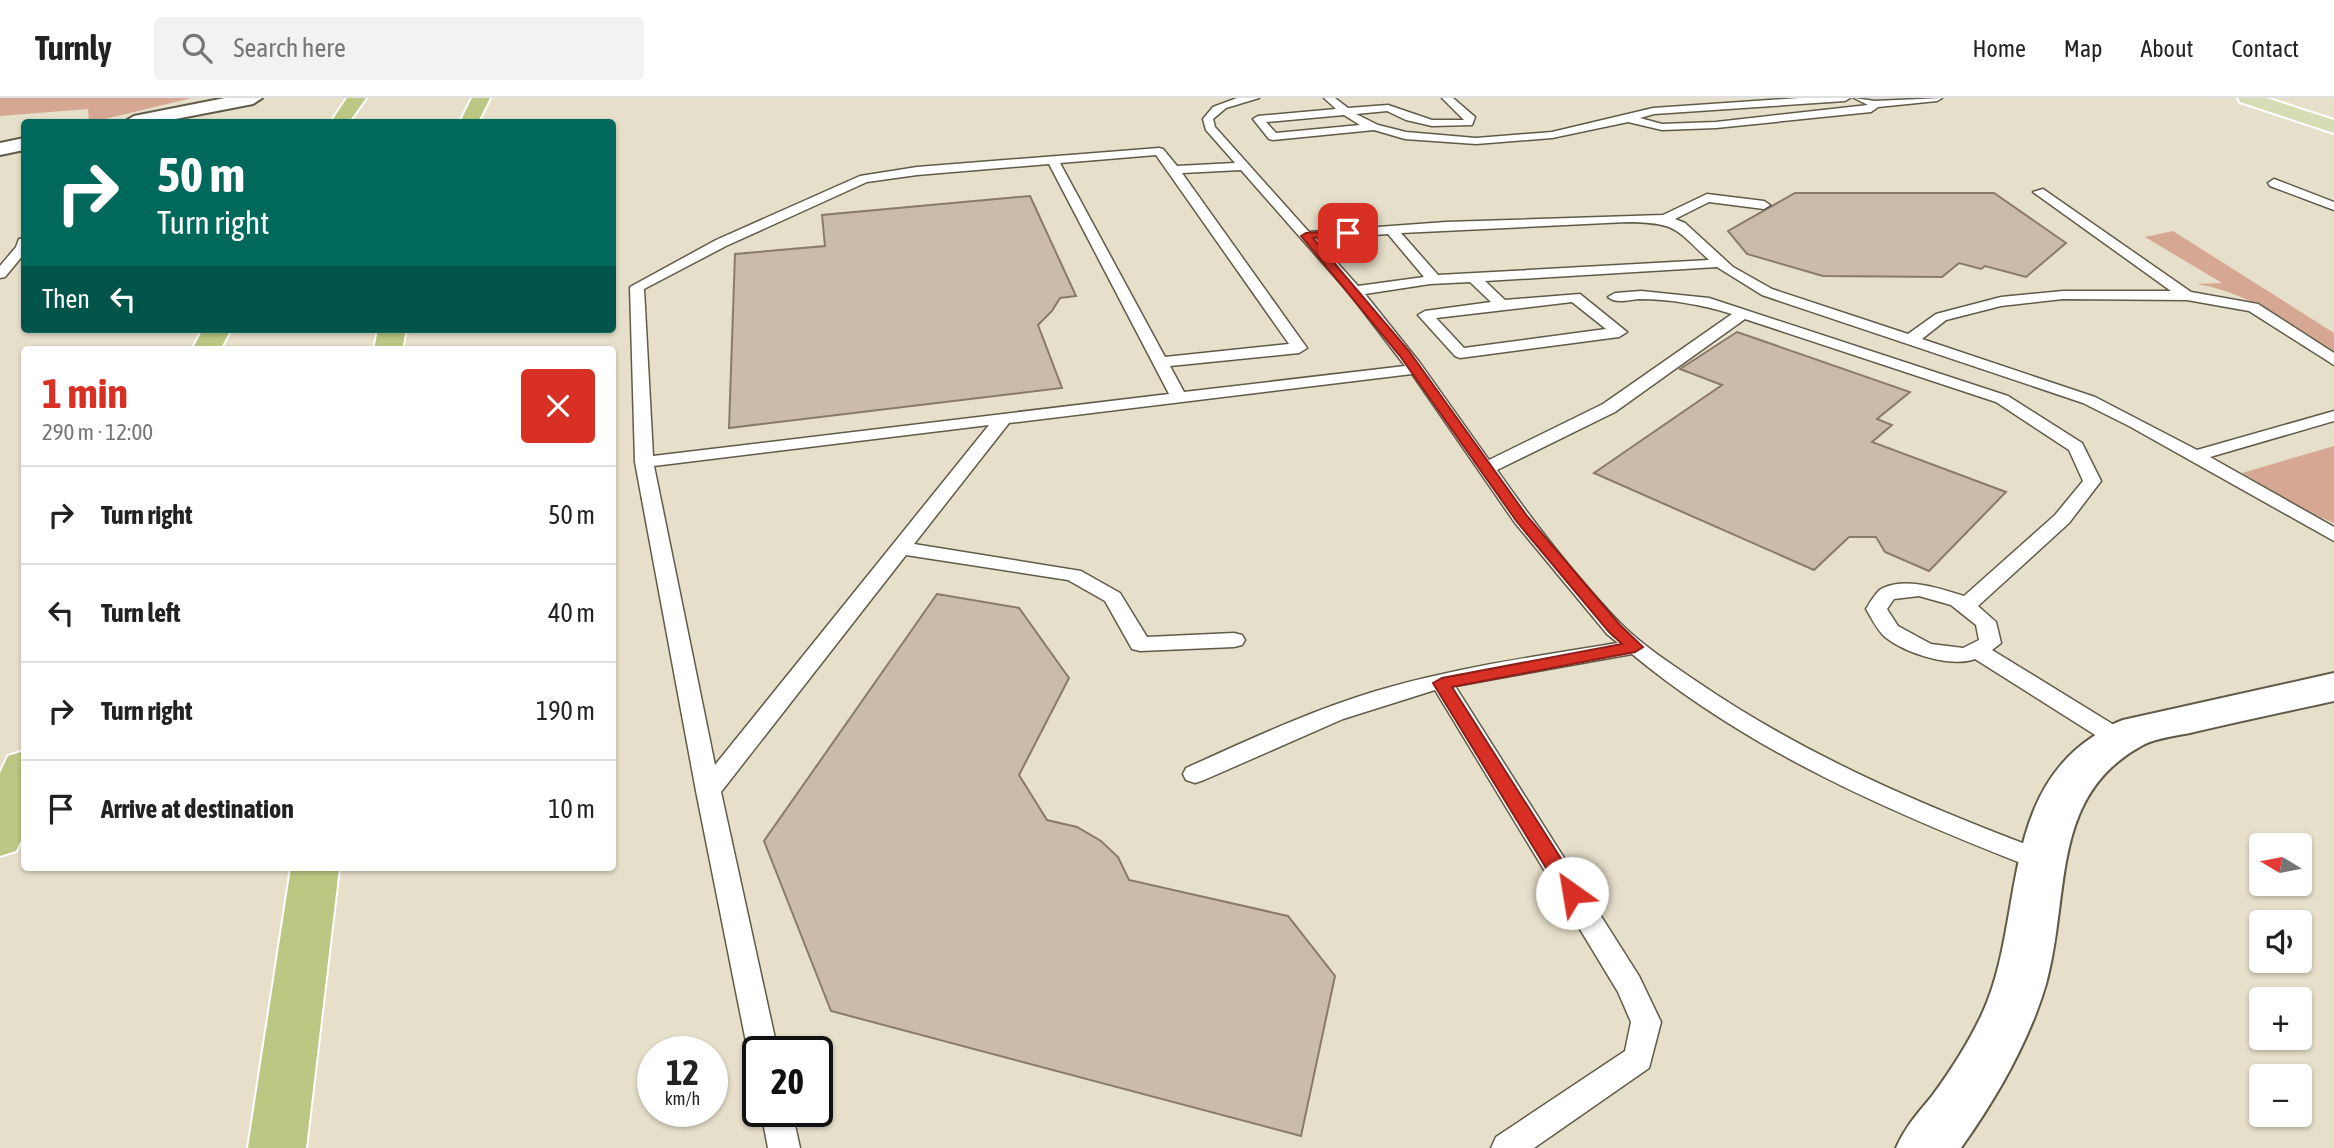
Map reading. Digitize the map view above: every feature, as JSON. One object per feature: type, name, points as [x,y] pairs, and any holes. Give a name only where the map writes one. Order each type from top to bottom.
[{"type":"highway","points":[[342,119],[357,98]]},
{"type":"highway","points":[[470,119],[481,98]]},
{"type":"highway","points":[[0,838],[21,776]]},
{"type":"highway","points":[[277,1148],[315,871]]},
{"type":"main road","points":[[2248,98],[2334,127]]},
{"type":"street","points":[[168,119],[253,98]]},
{"type":"street","points":[[0,149],[21,145]]},
{"type":"street","points":[[1925,1148],[1940,1132],[1990,1052],[2020,983],[2048,825],[2061,798],[2088,762],[2129,733],[2334,687]]},
{"type":"lane","points":[[1254,98],[1213,111],[1208,119],[1210,128],[1355,291],[1416,369],[1522,519],[1614,629],[1718,707],[1807,760],[1962,831],[2040,860]]},
{"type":"lane","points":[[1329,98],[1346,112],[1374,127],[1403,135],[1455,141],[1508,141],[1629,119],[1653,111],[1845,98]]},
{"type":"lane","points":[[1377,98],[1388,108],[1410,118],[1432,123],[1468,123],[1470,117],[1447,98]]},
{"type":"lane","points":[[1859,98],[1874,104],[1937,98]]},
{"type":"lane","points":[[1629,119],[1662,127],[1716,125],[1871,109],[1874,104]]},
{"type":"lane","points":[[1374,127],[1273,136],[1258,119],[1388,108]]},
{"type":"lane","points":[[760,1036],[708,791],[644,462],[637,287],[721,243],[864,179],[917,171],[1159,151],[1299,348],[1160,362]]},
{"type":"lane","points":[[1053,160],[1179,397]]},
{"type":"lane","points":[[1173,170],[1244,166]]},
{"type":"lane","points":[[2274,183],[2334,206]]},
{"type":"lane","points":[[2039,192],[2188,296]]},
{"type":"lane","points":[[1665,219],[1707,198],[1765,205]]},
{"type":"lane","points":[[1306,236],[1613,219],[1665,219],[1680,226],[1719,263],[1744,281],[1768,292],[2089,400],[2135,422],[2334,535]]},
{"type":"lane","points":[[1391,230],[1434,279]]},
{"type":"lane","points":[[0,274],[21,250]]},
{"type":"lane","points":[[1355,291],[1434,279],[1719,263]]},
{"type":"lane","points":[[1473,276],[1502,305]]},
{"type":"lane","points":[[1911,340],[1938,318],[1999,302],[2081,294],[2188,296],[2253,307],[2334,360]]},
{"type":"lane","points":[[1615,297],[1641,295],[1709,302],[1744,313],[2002,399],[2076,447],[2092,481],[2062,519],[1965,606]]},
{"type":"lane","points":[[1575,297],[1619,332],[1460,353],[1425,315],[1502,305],[1575,297]]},
{"type":"lane","points":[[1487,468],[1609,408],[1744,313]]},
{"type":"lane","points":[[644,462],[1416,369]]},
{"type":"lane","points":[[1976,390],[2007,371]]},
{"type":"lane","points":[[2195,456],[2334,416]]},
{"type":"lane","points":[[708,791],[1004,418]]},
{"type":"lane","points":[[901,548],[1074,575],[1113,597],[1140,644],[1234,640]]},
{"type":"lane","points":[[1920,590],[1958,601],[1986,622],[1990,643],[1976,650],[1966,655],[1926,650],[1891,632],[1876,609],[1888,593],[1920,590]]},
{"type":"lane","points":[[1195,774],[1296,728],[1384,697],[1442,683],[1635,647]]},
{"type":"lane","points":[[1976,650],[2119,739]]},
{"type":"lane","points":[[1442,683],[1629,985],[1646,1022],[1637,1059],[1507,1148]]},
{"type":"lane","points":[[779,1127],[783,1148]]},
{"type":"shaded area","points":[[0,98],[192,98],[104,119],[89,119],[88,109],[0,116]]},
{"type":"shaded area","points":[[2173,231],[2334,333],[2334,352],[2252,302],[2216,288],[2197,284],[2222,283],[2145,237]]},
{"type":"shaded area","points":[[2334,446],[2334,523],[2306,511],[2242,473]]},
{"type":"building","points":[[1795,193],[1994,193],[2066,243],[2026,277],[1985,266],[1981,269],[1959,263],[1942,277],[1823,276],[1747,254],[1728,231]]},
{"type":"building","points":[[1030,196],[1076,296],[1060,298],[1038,325],[1062,388],[729,428],[735,254],[825,246],[822,215]]},
{"type":"building","points":[[1737,332],[1910,392],[1877,419],[1892,425],[1872,442],[2006,492],[1929,571],[1885,552],[1876,537],[1849,537],[1814,570],[1594,473],[1722,385],[1680,369]]},
{"type":"building","points":[[937,594],[1019,608],[1069,678],[1019,775],[1047,820],[1077,827],[1101,841],[1118,857],[1129,880],[1288,916],[1335,976],[1301,1136],[831,1011],[764,841]]},
{"type":"route","points":[[1348,233],[1306,236],[1405,353],[1522,519],[1614,629],[1635,647],[1442,683],[1572,893]]}]
